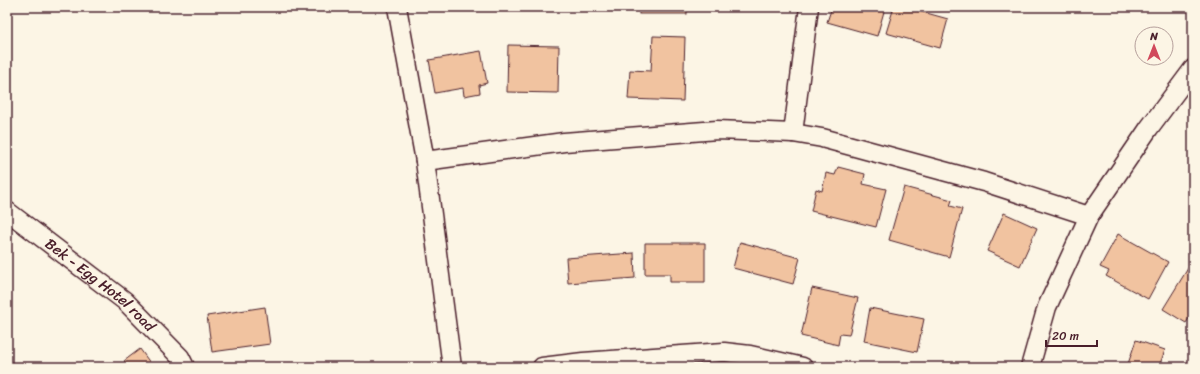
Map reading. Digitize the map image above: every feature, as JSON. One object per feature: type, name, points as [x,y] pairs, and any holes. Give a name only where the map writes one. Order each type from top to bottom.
[{"type":"street","points":[[397,7],[425,161],[452,367]]},
{"type":"street","points":[[793,133],[809,7]]},
{"type":"street","points":[[1030,367],[1047,308],[1089,216],[1149,128],[1193,69]]},
{"type":"street","points":[[425,161],[564,142],[717,130],[793,133],[822,138],[984,182],[1089,216]]},
{"type":"street","name":"Bek - Egg Hotel road","points":[[7,211],[125,301],[180,357],[185,367]]},
{"type":"street","points":[[542,367],[583,362],[724,352],[750,355],[804,367]]},
{"type":"building","points":[[639,7],[687,7],[687,14],[639,14]]},
{"type":"building","points":[[832,7],[885,8],[877,36],[827,22]]},
{"type":"building","points":[[894,7],[905,7],[948,19],[940,48],[886,33]]},
{"type":"building","points":[[653,36],[685,37],[683,101],[628,99],[630,70],[651,71]]},
{"type":"building","points":[[508,45],[559,46],[558,93],[507,92]]},
{"type":"building","points":[[481,51],[487,83],[479,85],[480,93],[464,96],[463,88],[435,93],[429,60]]},
{"type":"building","points":[[838,167],[865,174],[863,184],[886,189],[876,227],[811,211],[816,189],[822,191],[826,173],[835,175]]},
{"type":"building","points":[[904,187],[952,200],[950,206],[962,209],[949,257],[889,240]]},
{"type":"building","points":[[1004,213],[1037,228],[1020,266],[987,251]]},
{"type":"building","points":[[1118,234],[1168,262],[1148,299],[1106,276],[1109,271],[1100,267]]},
{"type":"building","points":[[740,242],[800,258],[793,284],[733,268]]},
{"type":"building","points":[[645,243],[705,243],[705,282],[670,282],[670,274],[645,274]]},
{"type":"building","points":[[634,253],[635,278],[568,283],[566,258]]},
{"type":"building","points":[[1190,265],[1193,267],[1193,312],[1186,323],[1163,309]]},
{"type":"building","points":[[812,288],[858,298],[849,335],[840,334],[838,345],[801,336]]},
{"type":"building","points":[[265,307],[270,344],[212,352],[207,316]]},
{"type":"building","points":[[870,308],[924,319],[917,352],[864,341]]},
{"type":"building","points":[[1136,340],[1165,350],[1159,367],[1127,367]]},
{"type":"building","points":[[140,349],[153,367],[129,367],[124,361]]}]
